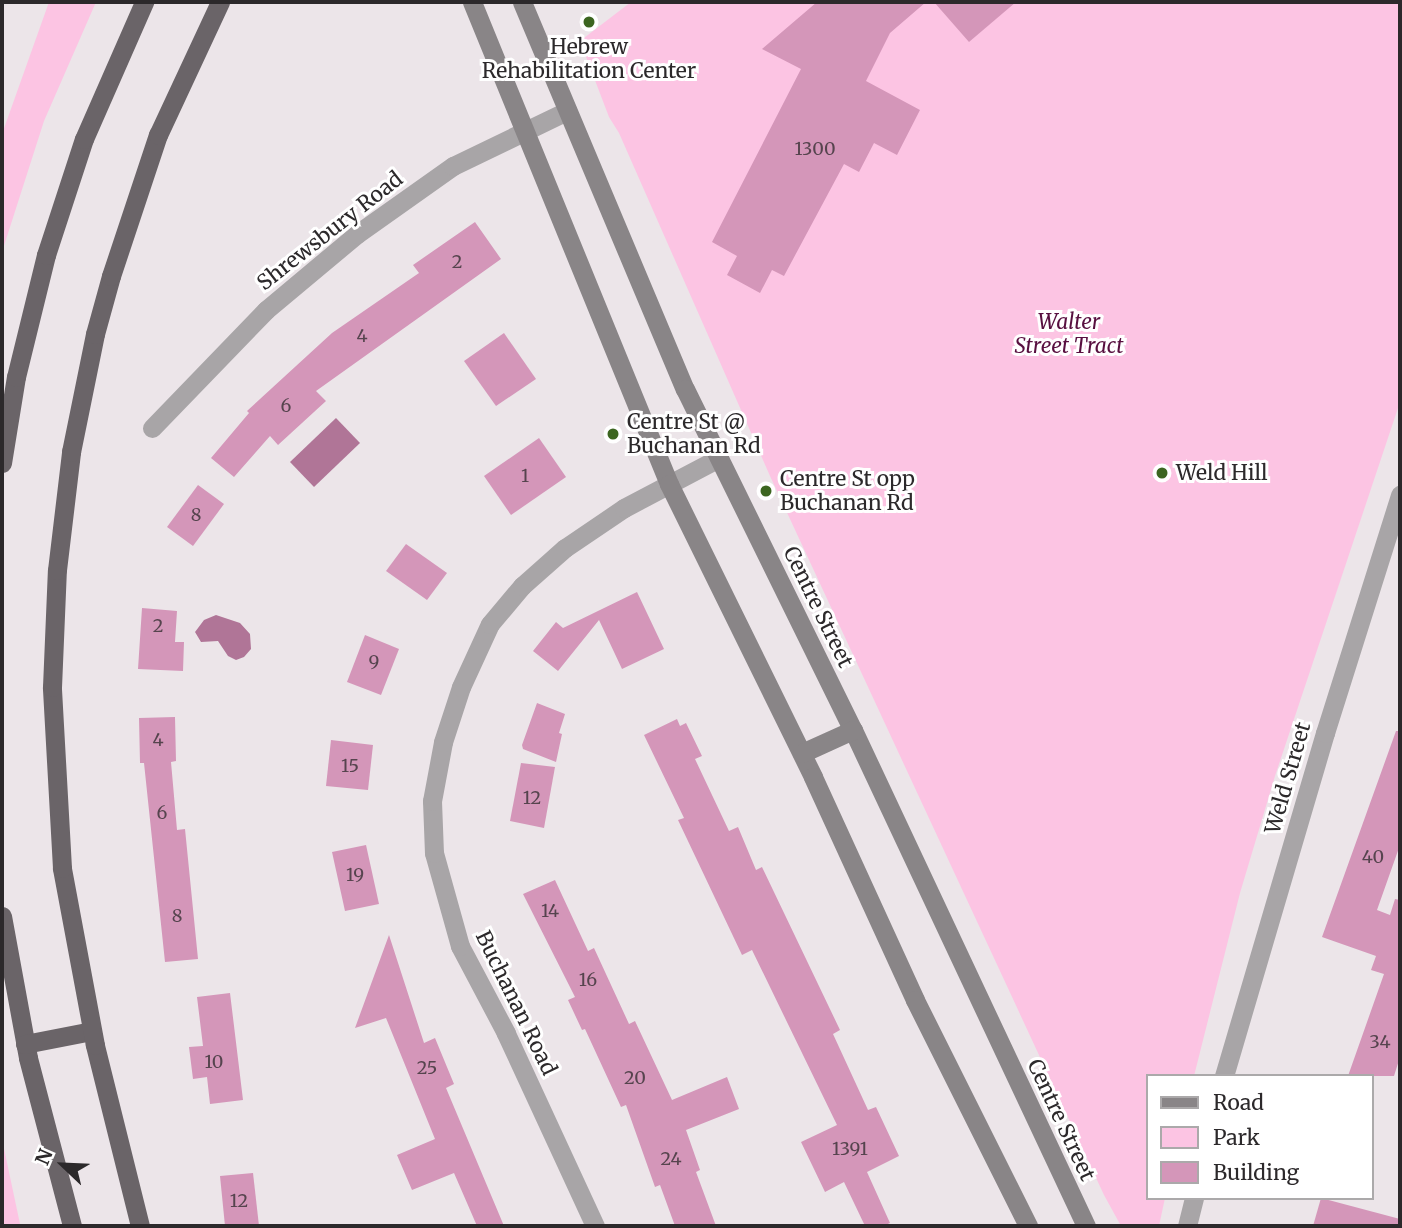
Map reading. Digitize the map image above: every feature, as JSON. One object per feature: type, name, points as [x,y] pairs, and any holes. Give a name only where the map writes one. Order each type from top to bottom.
[{"type":"highway","points":[[2,463],[16,377],[49,243],[84,139],[144,2]]},
{"type":"highway","points":[[139,1226],[92,1031],[71,927],[56,797],[53,641],[63,511],[95,334],[127,220],[168,110],[220,2]]},
{"type":"highway","points":[[2,916],[25,1044],[72,1226]]},
{"type":"highway","points":[[25,1044],[92,1031]]},
{"type":"main road","points":[[472,2],[669,484],[802,753],[915,1000],[1028,1226]]},
{"type":"main road","name":"Centre Street","points":[[522,2],[649,309],[853,730],[1080,1224]]},
{"type":"main road","points":[[802,753],[853,730]]},
{"type":"street","name":"Shrewsbury Road","points":[[152,428],[266,310],[357,234],[453,166],[568,111]]},
{"type":"street","name":"Buchanan Road","points":[[595,1226],[506,1032],[460,946],[434,853],[432,801],[443,742],[461,687],[490,624],[522,586],[565,548],[624,508],[719,458]]},
{"type":"street","name":"Weld Street","points":[[1225,1074],[1325,733],[1400,495]]},
{"type":"street","points":[[1187,1226],[1194,1200]]},
{"type":"green space","points":[[49,2],[96,2],[44,121],[2,252],[2,134]]},
{"type":"green space","name":"Walter Street Tract","points":[[631,2],[1400,2],[1400,402],[1275,776],[1240,893],[1195,1074],[1146,1074],[1146,1200],[1165,1200],[1159,1226],[1121,1226],[1104,1195],[770,476],[619,133],[609,117],[580,41]]},
{"type":"green space","points":[[2,1139],[20,1224],[21,1226],[2,1226]]},
{"type":"shaded area","points":[[336,418],[360,443],[314,487],[290,462]]},
{"type":"shaded area","points":[[216,615],[240,623],[250,634],[251,649],[244,657],[236,660],[228,656],[218,641],[201,642],[195,632],[204,620]]},
{"type":"building","points":[[817,2],[926,2],[890,33],[866,81],[920,110],[897,155],[874,143],[859,172],[844,164],[784,276],[772,270],[760,293],[727,275],[737,256],[712,242],[801,69],[762,49]]},
{"type":"building","points":[[934,2],[1016,2],[969,42]]},
{"type":"building","points":[[475,222],[501,259],[316,391],[326,401],[278,445],[270,436],[234,477],[211,458],[249,413],[247,411],[332,333],[419,273],[413,265]]},
{"type":"building","points":[[504,333],[536,379],[496,406],[464,361]]},
{"type":"building","points":[[539,438],[566,477],[511,515],[484,476]]},
{"type":"building","points":[[198,485],[224,504],[193,546],[167,527]]},
{"type":"building","points":[[406,544],[447,573],[427,600],[386,571]]},
{"type":"building","points":[[637,592],[664,649],[622,669],[599,620],[558,671],[533,651],[556,622],[563,628]]},
{"type":"building","points":[[142,608],[177,611],[175,642],[184,642],[183,671],[138,669]]},
{"type":"building","points":[[365,635],[399,649],[381,695],[347,682]]},
{"type":"building","points":[[537,703],[565,714],[559,733],[562,734],[556,762],[523,749],[522,745]]},
{"type":"building","points":[[175,717],[176,761],[171,762],[177,830],[185,829],[198,959],[165,962],[144,763],[140,763],[139,718]]},
{"type":"building","points":[[677,719],[680,726],[686,723],[702,756],[695,759],[729,831],[738,827],[756,870],[762,867],[840,1030],[833,1034],[868,1110],[876,1107],[899,1156],[867,1172],[890,1223],[883,1226],[865,1226],[844,1182],[825,1192],[801,1142],[837,1125],[752,950],[742,955],[678,820],[684,818],[644,735]]},
{"type":"building","points":[[1396,731],[1400,731],[1400,845],[1377,910],[1390,915],[1395,899],[1400,900],[1400,1057],[1394,1076],[1349,1074],[1384,974],[1371,970],[1376,956],[1322,937]]},
{"type":"building","points":[[331,740],[373,745],[368,790],[326,786]]},
{"type":"building","points":[[521,763],[555,767],[544,828],[510,821]]},
{"type":"building","points":[[366,845],[379,904],[345,911],[332,852]]},
{"type":"building","points":[[555,880],[588,951],[594,948],[629,1024],[635,1021],[672,1100],[727,1077],[739,1109],[686,1130],[700,1170],[696,1172],[716,1226],[675,1226],[660,1185],[655,1187],[626,1105],[621,1107],[585,1029],[582,1030],[568,1000],[575,997],[523,894]]},
{"type":"building","points":[[389,935],[424,1043],[435,1038],[454,1084],[446,1088],[504,1226],[477,1226],[454,1173],[412,1190],[397,1155],[435,1139],[386,1018],[355,1028]]},
{"type":"building","points":[[230,993],[243,1100],[210,1104],[207,1077],[193,1079],[189,1047],[203,1046],[197,997]]},
{"type":"building","points":[[253,1173],[259,1226],[225,1226],[220,1176]]},
{"type":"building","points":[[1320,1200],[1400,1219],[1400,1226],[1313,1226]]},
{"type":"place","name":"Hebrew Rehabilitation Center","points":[[589,22]]},
{"type":"place","name":"Centre St @ Buchanan Rd","points":[[613,434]]},
{"type":"place","name":"Weld Hill","points":[[1162,473]]},
{"type":"place","name":"Centre St opp Buchanan Rd","points":[[766,491]]}]
